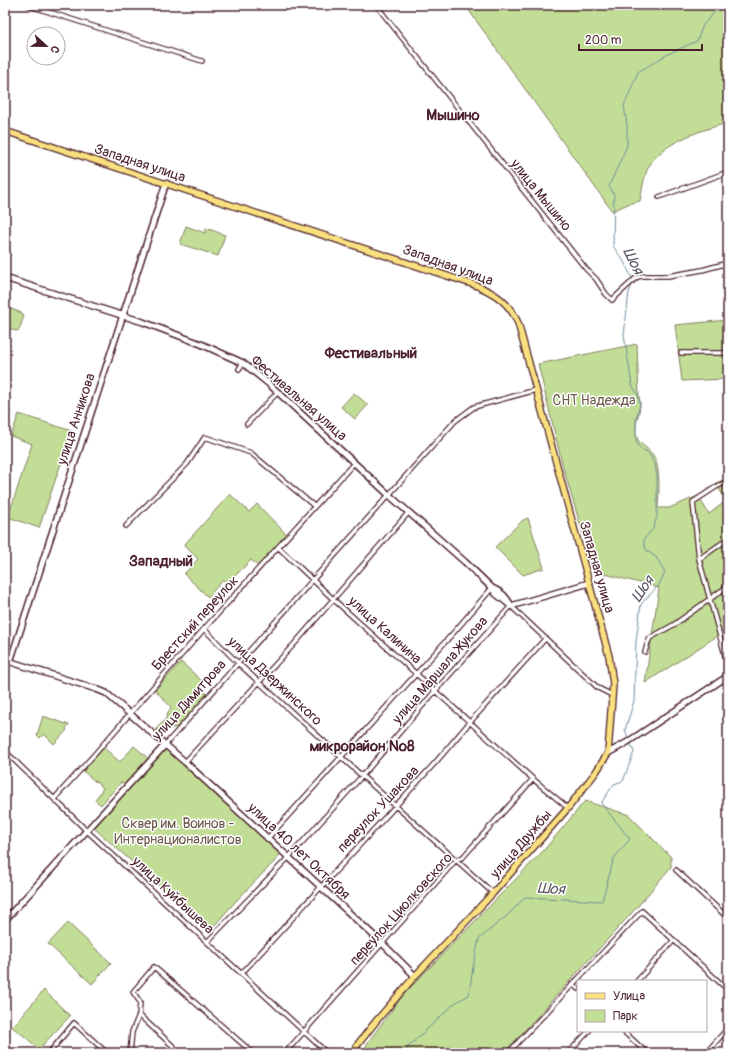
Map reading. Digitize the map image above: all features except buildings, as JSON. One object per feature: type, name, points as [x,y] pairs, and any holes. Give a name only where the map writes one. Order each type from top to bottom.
[{"type":"main road","name":"Западная улица","points":[[5,131],[459,280],[490,292],[504,302],[515,314],[522,333],[536,390],[609,656],[612,676],[612,695],[608,753]]},
{"type":"main road","name":"улица Дружбы","points":[[353,1053],[367,1032],[415,976],[494,893],[568,808],[585,787],[608,753]]},
{"type":"street","points":[[27,5],[202,60]]},
{"type":"street","name":"улица Мышино","points":[[376,5],[586,269],[596,279],[608,297],[612,300],[636,278],[641,276],[668,276],[702,270],[728,263]]},
{"type":"street","points":[[659,197],[728,172]]},
{"type":"street","name":"улица Анникова","points":[[8,661],[166,183]]},
{"type":"street","name":"Фестивальная улица","points":[[5,278],[122,315],[194,341],[243,363],[278,392],[492,588],[498,590],[508,600],[511,606],[598,688],[612,695]]},
{"type":"street","points":[[681,353],[728,353]]},
{"type":"street","points":[[239,370],[243,363]]},
{"type":"street","name":"улица Димитрова","points":[[5,920],[165,745],[462,415],[474,407],[536,390]]},
{"type":"street","points":[[247,424],[278,392]]},
{"type":"street","points":[[126,526],[187,464],[205,437],[251,452],[314,506]]},
{"type":"street","name":"Брестский переулок","points":[[54,799],[204,629],[354,463]]},
{"type":"street","points":[[728,481],[716,487],[694,502],[699,560],[728,666]]},
{"type":"street","points":[[185,762],[297,641],[409,512]]},
{"type":"street","points":[[699,560],[728,539]]},
{"type":"street","name":"улица Калинина","points":[[278,547],[333,599],[436,690],[533,779],[568,808]]},
{"type":"street","points":[[511,606],[589,583]]},
{"type":"street","points":[[645,652],[650,638],[675,624],[728,586]]},
{"type":"street","points":[[268,839],[417,674],[492,588]]},
{"type":"street","name":"улица Маршала Жукова","points":[[207,942],[288,858],[511,606]]},
{"type":"street","name":"улица Дзержинского","points":[[204,629],[238,663],[362,776],[494,893]]},
{"type":"street","name":"переулок Ушакова","points":[[242,974],[436,763],[470,722],[545,639]]},
{"type":"street","name":"улица 40 лет Октября","points":[[8,661],[106,693],[185,762],[383,944],[415,976]]},
{"type":"street","name":"улица Дружбы","points":[[608,753],[728,676]]},
{"type":"street","name":"улица Куйбышева","points":[[6,752],[86,830],[327,1053]]},
{"type":"street","name":"переулок Циолковского","points":[[286,1053],[456,860],[463,857],[533,779]]},
{"type":"street","points":[[676,870],[728,918]]},
{"type":"street","points":[[508,1053],[642,911],[728,990]]},
{"type":"street","points":[[638,980],[674,940]]},
{"type":"street","points":[[130,1053],[132,1032],[139,1015],[140,1002],[133,992],[154,967],[253,1053]]},
{"type":"street","points":[[572,984],[577,988]]},
{"type":"street","points":[[139,1015],[174,1047],[178,1053]]},
{"type":"street","points":[[49,1053],[74,1024],[107,1053]]},
{"type":"street","points":[[706,1053],[728,1028]]},
{"type":"street","points":[[568,1053],[588,1032]]},
{"type":"street","points":[[624,1032],[647,1053]]},
{"type":"green space","points":[[465,5],[728,5],[728,123],[693,134],[669,146],[651,163],[645,176],[640,201],[628,204],[612,211]]},
{"type":"green space","points":[[186,226],[205,233],[206,228],[225,235],[218,256],[180,244]]},
{"type":"green space","points":[[6,307],[22,313],[24,316],[19,330],[16,331],[5,327]]},
{"type":"green space","points":[[728,320],[728,385],[727,379],[682,381],[675,325]]},
{"type":"green space","name":"СНТ Надежда","points":[[637,344],[640,406],[636,424],[636,434],[639,441],[651,452],[656,460],[659,481],[658,508],[669,508],[698,496],[709,514],[726,501],[716,483],[728,478],[728,629],[645,683],[659,588],[594,571],[563,467],[538,364]]},
{"type":"green space","points":[[354,393],[368,405],[355,419],[341,407]]},
{"type":"green space","points":[[19,414],[72,431],[39,528],[8,517],[32,444],[11,436]]},
{"type":"green space","points":[[230,494],[249,512],[257,504],[287,535],[258,566],[251,560],[228,583],[223,580],[208,597],[184,574],[198,559],[184,545]]},
{"type":"green space","points":[[528,518],[544,568],[523,575],[495,547],[523,520]]},
{"type":"green space","points":[[181,662],[202,681],[198,686],[207,694],[177,727],[174,728],[167,726],[158,731],[156,729],[165,720],[171,707],[155,690]]},
{"type":"green space","points":[[43,716],[69,725],[66,728],[67,730],[54,744],[44,734],[40,738],[37,735]]},
{"type":"green space","points":[[134,746],[149,759],[125,786],[121,782],[101,805],[95,800],[103,788],[83,771],[104,748],[120,762]]},
{"type":"green space","name":"Сквер им. Воинов - Интернационалистов","points":[[167,748],[213,792],[220,794],[221,799],[239,813],[248,824],[280,854],[214,926],[208,930],[94,828]]},
{"type":"green space","points":[[585,801],[629,815],[671,857],[671,867],[638,906],[504,1053],[363,1053],[368,1042],[404,994],[544,850]]},
{"type":"green space","points":[[68,923],[111,963],[92,984],[48,944]]},
{"type":"green space","points":[[44,990],[70,1016],[39,1049],[12,1027]]},
{"type":"waterway","name":"Шоя","points":[[632,278],[623,260],[613,246],[614,195],[609,186],[627,146],[627,125],[624,106],[638,72],[668,54],[697,41],[703,25],[721,5]]},
{"type":"waterway","name":"Шоя","points":[[629,739],[625,730],[634,701],[636,641],[641,604],[659,585],[665,572],[656,557],[647,551],[644,545],[644,539],[653,529],[657,517],[657,476],[655,465],[648,452],[641,449],[636,442],[636,418],[640,405],[638,395],[632,385],[624,335],[629,292],[634,281]]},
{"type":"waterway","name":"Шоя","points":[[405,1053],[408,1047],[455,1003],[469,995],[479,939],[510,913],[525,897],[602,901],[614,858],[630,839],[601,803],[614,784],[623,781],[634,752],[630,742]]},
{"type":"district","name":"Мышино","points":[[453,115]]},
{"type":"district","name":"Фестивальный","points":[[371,353]]},
{"type":"district","name":"Западный","points":[[161,561]]},
{"type":"district","name":"микрорайон №8","points":[[362,746]]}]
